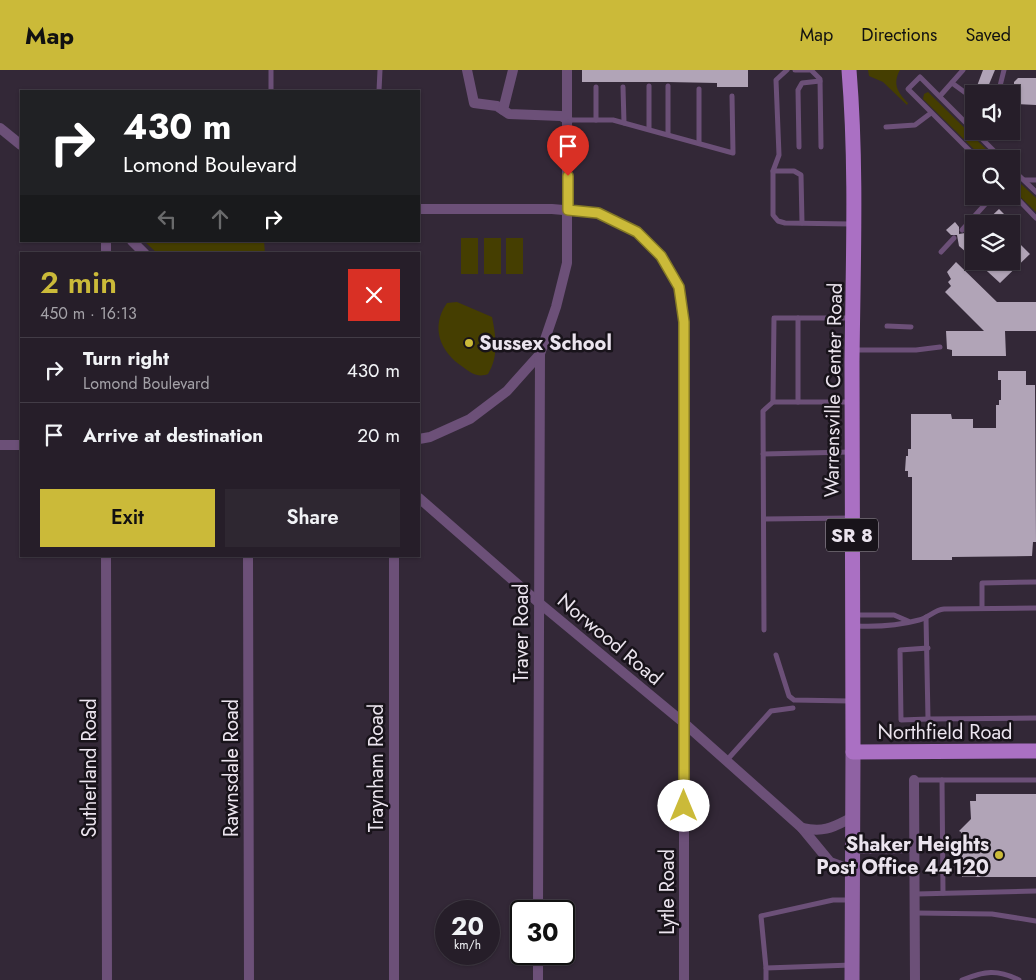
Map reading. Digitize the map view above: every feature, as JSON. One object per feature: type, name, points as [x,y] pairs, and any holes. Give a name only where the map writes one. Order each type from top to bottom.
[{"type":"main road","name":"Warrensville Center Road","points":[[849,70],[853,131],[854,224],[852,350],[852,972]]},
{"type":"main road","name":"Northfield Road","points":[[853,752],[1036,751]]},
{"type":"street","points":[[467,70],[474,103],[497,106],[508,114],[561,116],[568,120]]},
{"type":"street","points":[[503,110],[513,70]]},
{"type":"street","points":[[420,439],[430,437],[470,419],[507,391],[540,354],[556,307],[567,263],[568,70]]},
{"type":"street","points":[[0,128],[20,145]]},
{"type":"street","name":"Lytle Road","points":[[420,209],[568,210],[598,213],[637,232],[661,256],[679,287],[684,322],[684,980]]},
{"type":"street","points":[[133,242],[143,252]]},
{"type":"street","name":"Traver Road","points":[[538,900],[540,354]]},
{"type":"street","points":[[0,445],[20,445]]},
{"type":"street","name":"Norwood Road","points":[[420,499],[538,602],[684,723],[802,828],[830,862],[852,870]]},
{"type":"street","name":"Sutherland Road","points":[[106,557],[107,980]]},
{"type":"street","name":"Rawnsdale Road","points":[[248,557],[249,980]]},
{"type":"street","name":"Traynham Road","points":[[394,557],[394,980]]},
{"type":"street","points":[[914,780],[916,848],[915,980]]},
{"type":"street","points":[[802,828],[817,831],[828,830],[853,817]]},
{"type":"street","points":[[853,849],[916,848]]},
{"type":"street","points":[[538,965],[538,980]]},
{"type":"lane","points":[[271,70],[271,90]]},
{"type":"lane","points":[[379,90],[380,70]]},
{"type":"lane","points":[[787,70],[776,80],[779,155],[774,171],[773,215],[778,221],[854,224]]},
{"type":"lane","points":[[795,70],[810,70],[816,74],[820,81],[821,147]]},
{"type":"lane","points":[[940,96],[964,70]]},
{"type":"lane","points":[[1000,85],[1004,70]]},
{"type":"lane","points":[[965,122],[920,77],[908,89],[969,150]]},
{"type":"lane","points":[[799,147],[798,90],[802,83],[820,81]]},
{"type":"lane","points":[[952,83],[965,92]]},
{"type":"lane","points":[[649,86],[649,130]]},
{"type":"lane","points":[[668,86],[668,134]]},
{"type":"lane","points":[[596,87],[596,120]]},
{"type":"lane","points":[[623,87],[624,123]]},
{"type":"lane","points":[[698,89],[699,143]]},
{"type":"lane","points":[[568,120],[624,123],[732,153],[732,96]]},
{"type":"lane","points":[[886,127],[915,125],[931,113]]},
{"type":"lane","points":[[986,140],[994,150]]},
{"type":"lane","points":[[774,171],[794,172],[801,175],[802,223]]},
{"type":"lane","points":[[1020,176],[1036,192]]},
{"type":"lane","points":[[1024,180],[1036,180]]},
{"type":"lane","points":[[1020,201],[1036,218]]},
{"type":"lane","points":[[962,230],[984,205]]},
{"type":"lane","points":[[940,252],[954,238]]},
{"type":"lane","points":[[773,402],[774,318],[853,318]]},
{"type":"lane","points":[[798,318],[798,402]]},
{"type":"lane","points":[[887,326],[911,327]]},
{"type":"lane","points":[[852,350],[916,350],[940,347]]},
{"type":"lane","points":[[764,630],[763,411],[773,402],[852,402]]},
{"type":"lane","points":[[763,454],[852,452]]},
{"type":"lane","points":[[764,519],[852,518]]},
{"type":"lane","points":[[982,608],[982,583],[1036,582]]},
{"type":"lane","points":[[853,621],[894,627],[909,621],[921,620],[932,612],[944,609],[1036,608]]},
{"type":"lane","points":[[853,621],[894,615],[909,621]]},
{"type":"lane","points":[[926,617],[928,719]]},
{"type":"lane","points":[[928,648],[900,650],[901,720],[1036,718]]},
{"type":"lane","points":[[776,655],[789,696],[794,700],[853,701]]},
{"type":"lane","points":[[726,761],[771,711],[794,708]]},
{"type":"lane","points":[[914,780],[1036,780]]},
{"type":"lane","points":[[942,780],[944,893]]},
{"type":"lane","points":[[916,894],[1036,891]]},
{"type":"lane","points":[[766,980],[761,916],[833,900],[852,900]]},
{"type":"lane","points":[[916,913],[992,914],[1036,921]]},
{"type":"lane","points":[[766,968],[852,972]]},
{"type":"lane","points":[[962,980],[982,972],[1004,972],[1019,980]]},
{"type":"shaded area","points":[[868,70],[900,70],[896,84],[901,96],[908,103],[907,105],[883,82],[869,76]]},
{"type":"shaded area","points":[[928,92],[965,128],[965,140],[977,140],[987,150],[975,150],[923,99],[924,94]]},
{"type":"shaded area","points":[[1020,183],[1036,198],[1036,212],[1020,197]]},
{"type":"shaded area","points":[[461,238],[478,238],[478,274],[461,274]]},
{"type":"shaded area","points":[[484,238],[501,238],[501,274],[484,274]]},
{"type":"shaded area","points":[[506,238],[523,238],[523,274],[506,274]]},
{"type":"shaded area","points":[[145,242],[264,242],[265,252],[156,252]]},
{"type":"shaded area","points":[[457,302],[492,317],[495,353],[488,374],[478,375],[469,371],[455,361],[443,346],[440,338],[439,321],[447,303]]},
{"type":"building","points":[[582,70],[748,70],[748,87],[717,87],[717,83],[582,82]]},
{"type":"building","points":[[983,70],[995,70],[989,85],[977,85]]},
{"type":"building","points":[[1018,78],[1036,78],[1036,105],[1020,104],[1020,85],[1014,85]]},
{"type":"building","points":[[999,209],[1005,215],[993,215]]},
{"type":"building","points":[[955,222],[959,227],[959,234],[965,233],[965,251],[959,246],[957,235],[951,235],[946,230]]},
{"type":"building","points":[[1020,244],[1030,254],[1020,264]]},
{"type":"building","points":[[956,262],[997,302],[1036,302],[1036,331],[1005,331],[1006,356],[952,356],[952,350],[947,349],[946,331],[984,331],[945,292],[951,286],[948,282],[951,279],[947,272]]},
{"type":"building","points":[[986,270],[1013,270],[1000,283]]},
{"type":"building","points":[[998,371],[1026,371],[1026,385],[1035,385],[1036,542],[1033,542],[1032,556],[952,557],[952,560],[912,560],[912,477],[908,477],[908,471],[905,471],[906,456],[908,456],[908,449],[911,449],[911,414],[951,414],[952,419],[973,419],[973,428],[996,428],[996,405],[999,405],[999,400],[1001,400],[1001,380],[998,380]]},
{"type":"building","name":"Shaker Heights Post Office 44120","points":[[976,794],[1036,794],[1036,877],[962,877],[961,832],[959,831],[971,819],[970,801],[976,801]]},
{"type":"place","name":"Sussex School","points":[[469,343]]},
{"type":"place","name":"Shaker Heights Post Office 44120","points":[[999,855]]},
{"type":"route","points":[[568,176],[568,210],[598,213],[637,232],[661,256],[679,287],[684,322],[684,806]]}]
